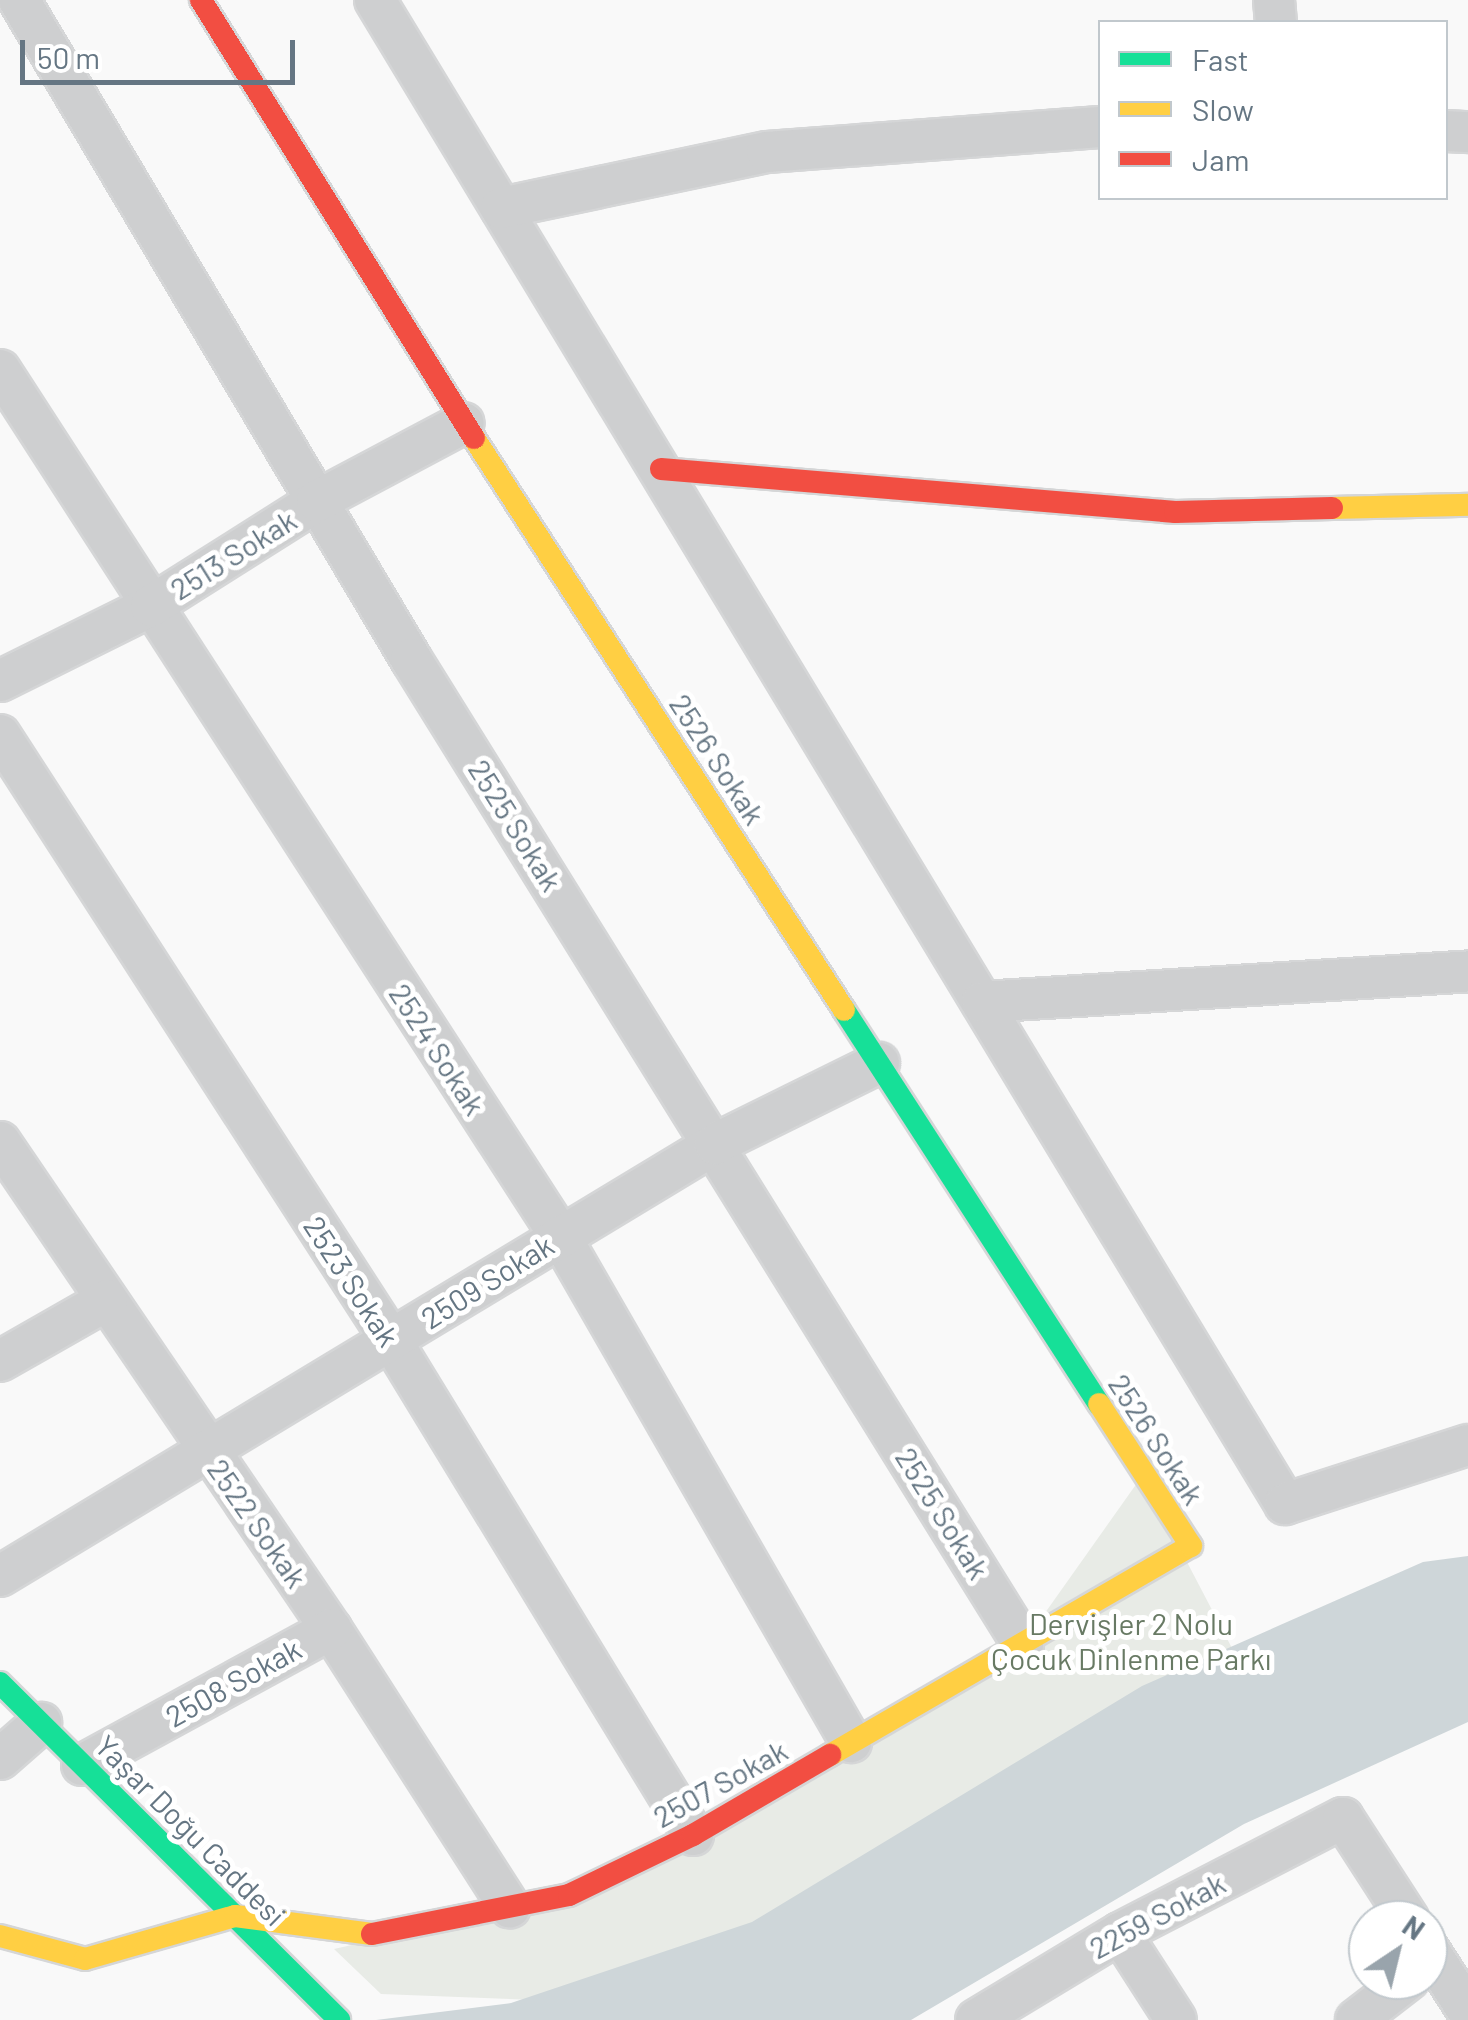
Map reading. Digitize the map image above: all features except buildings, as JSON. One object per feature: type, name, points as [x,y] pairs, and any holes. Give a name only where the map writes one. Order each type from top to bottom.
[{"type":"street","name":"2525 Sokak","points":[[19,0],[317,501],[1023,1644]]},
{"type":"street","name":"2526 Sokak","points":[[202,0],[464,422],[1190,1546]]},
{"type":"street","points":[[374,0],[1285,1504],[1468,1445]]},
{"type":"street","points":[[501,208],[766,152],[1098,127]]},
{"type":"street","name":"2524 Sokak","points":[[0,370],[560,1236],[850,1742]]},
{"type":"street","name":"2513 Sokak","points":[[0,681],[151,606],[317,501],[464,422]]},
{"type":"street","points":[[661,469],[1175,512],[1468,506]]},
{"type":"street","name":"2523 Sokak","points":[[0,735],[391,1340],[693,1834]]},
{"type":"street","points":[[982,1002],[1468,972]]},
{"type":"street","name":"2509 Sokak","points":[[0,1576],[210,1453],[716,1144],[879,1063]]},
{"type":"street","name":"2522 Sokak","points":[[0,1142],[331,1628],[510,1908]]},
{"type":"street","points":[[0,1360],[107,1300]]},
{"type":"street","name":"2507 Sokak","points":[[235,1916],[383,1936],[569,1896],[693,1834],[1190,1546]]},
{"type":"street","name":"2508 Sokak","points":[[82,1765],[331,1628]]},
{"type":"street","name":"Yaşar Doğu Caddesi","points":[[0,1683],[339,2020]]},
{"type":"street","points":[[0,1758],[41,1724]]},
{"type":"street","name":"2259 Sokak","points":[[976,2020],[1120,1933],[1343,1818],[1396,1900]]},
{"type":"street","points":[[0,1936],[85,1959],[235,1916]]},
{"type":"street","points":[[1120,1933],[1176,2020]]},
{"type":"street","points":[[1448,1989],[1468,2010]]},
{"type":"street","points":[[1356,2020],[1381,2000]]},
{"type":"green space","name":"Dervişler 2 Nolu Çocuk Dinlenme Parkı","points":[[1142,1476],[1245,1673],[866,1893],[584,2002],[381,1994],[334,1949],[547,1901],[1023,1644]]},
{"type":"shaded area","points":[[1468,1556],[1468,1722],[1244,1824],[911,2020],[376,2020],[511,2003],[752,1922],[1142,1686],[1423,1562]]},
{"type":"traffic: fast","points":[[844,1010],[1099,1404]]},
{"type":"traffic: fast","points":[[0,1683],[339,2020]]},
{"type":"traffic: slow","points":[[474,438],[844,1010]]},
{"type":"traffic: slow","points":[[1332,508],[1468,505]]},
{"type":"traffic: slow","points":[[830,1755],[1191,1546],[1099,1404]]},
{"type":"traffic: slow","points":[[0,1936],[85,1959],[235,1916],[372,1934]]},
{"type":"traffic: jam","points":[[201,0],[474,438]]},
{"type":"traffic: jam","points":[[661,469],[1175,512],[1332,508]]},
{"type":"traffic: jam","points":[[372,1934],[569,1895],[693,1835],[830,1755]]}]
